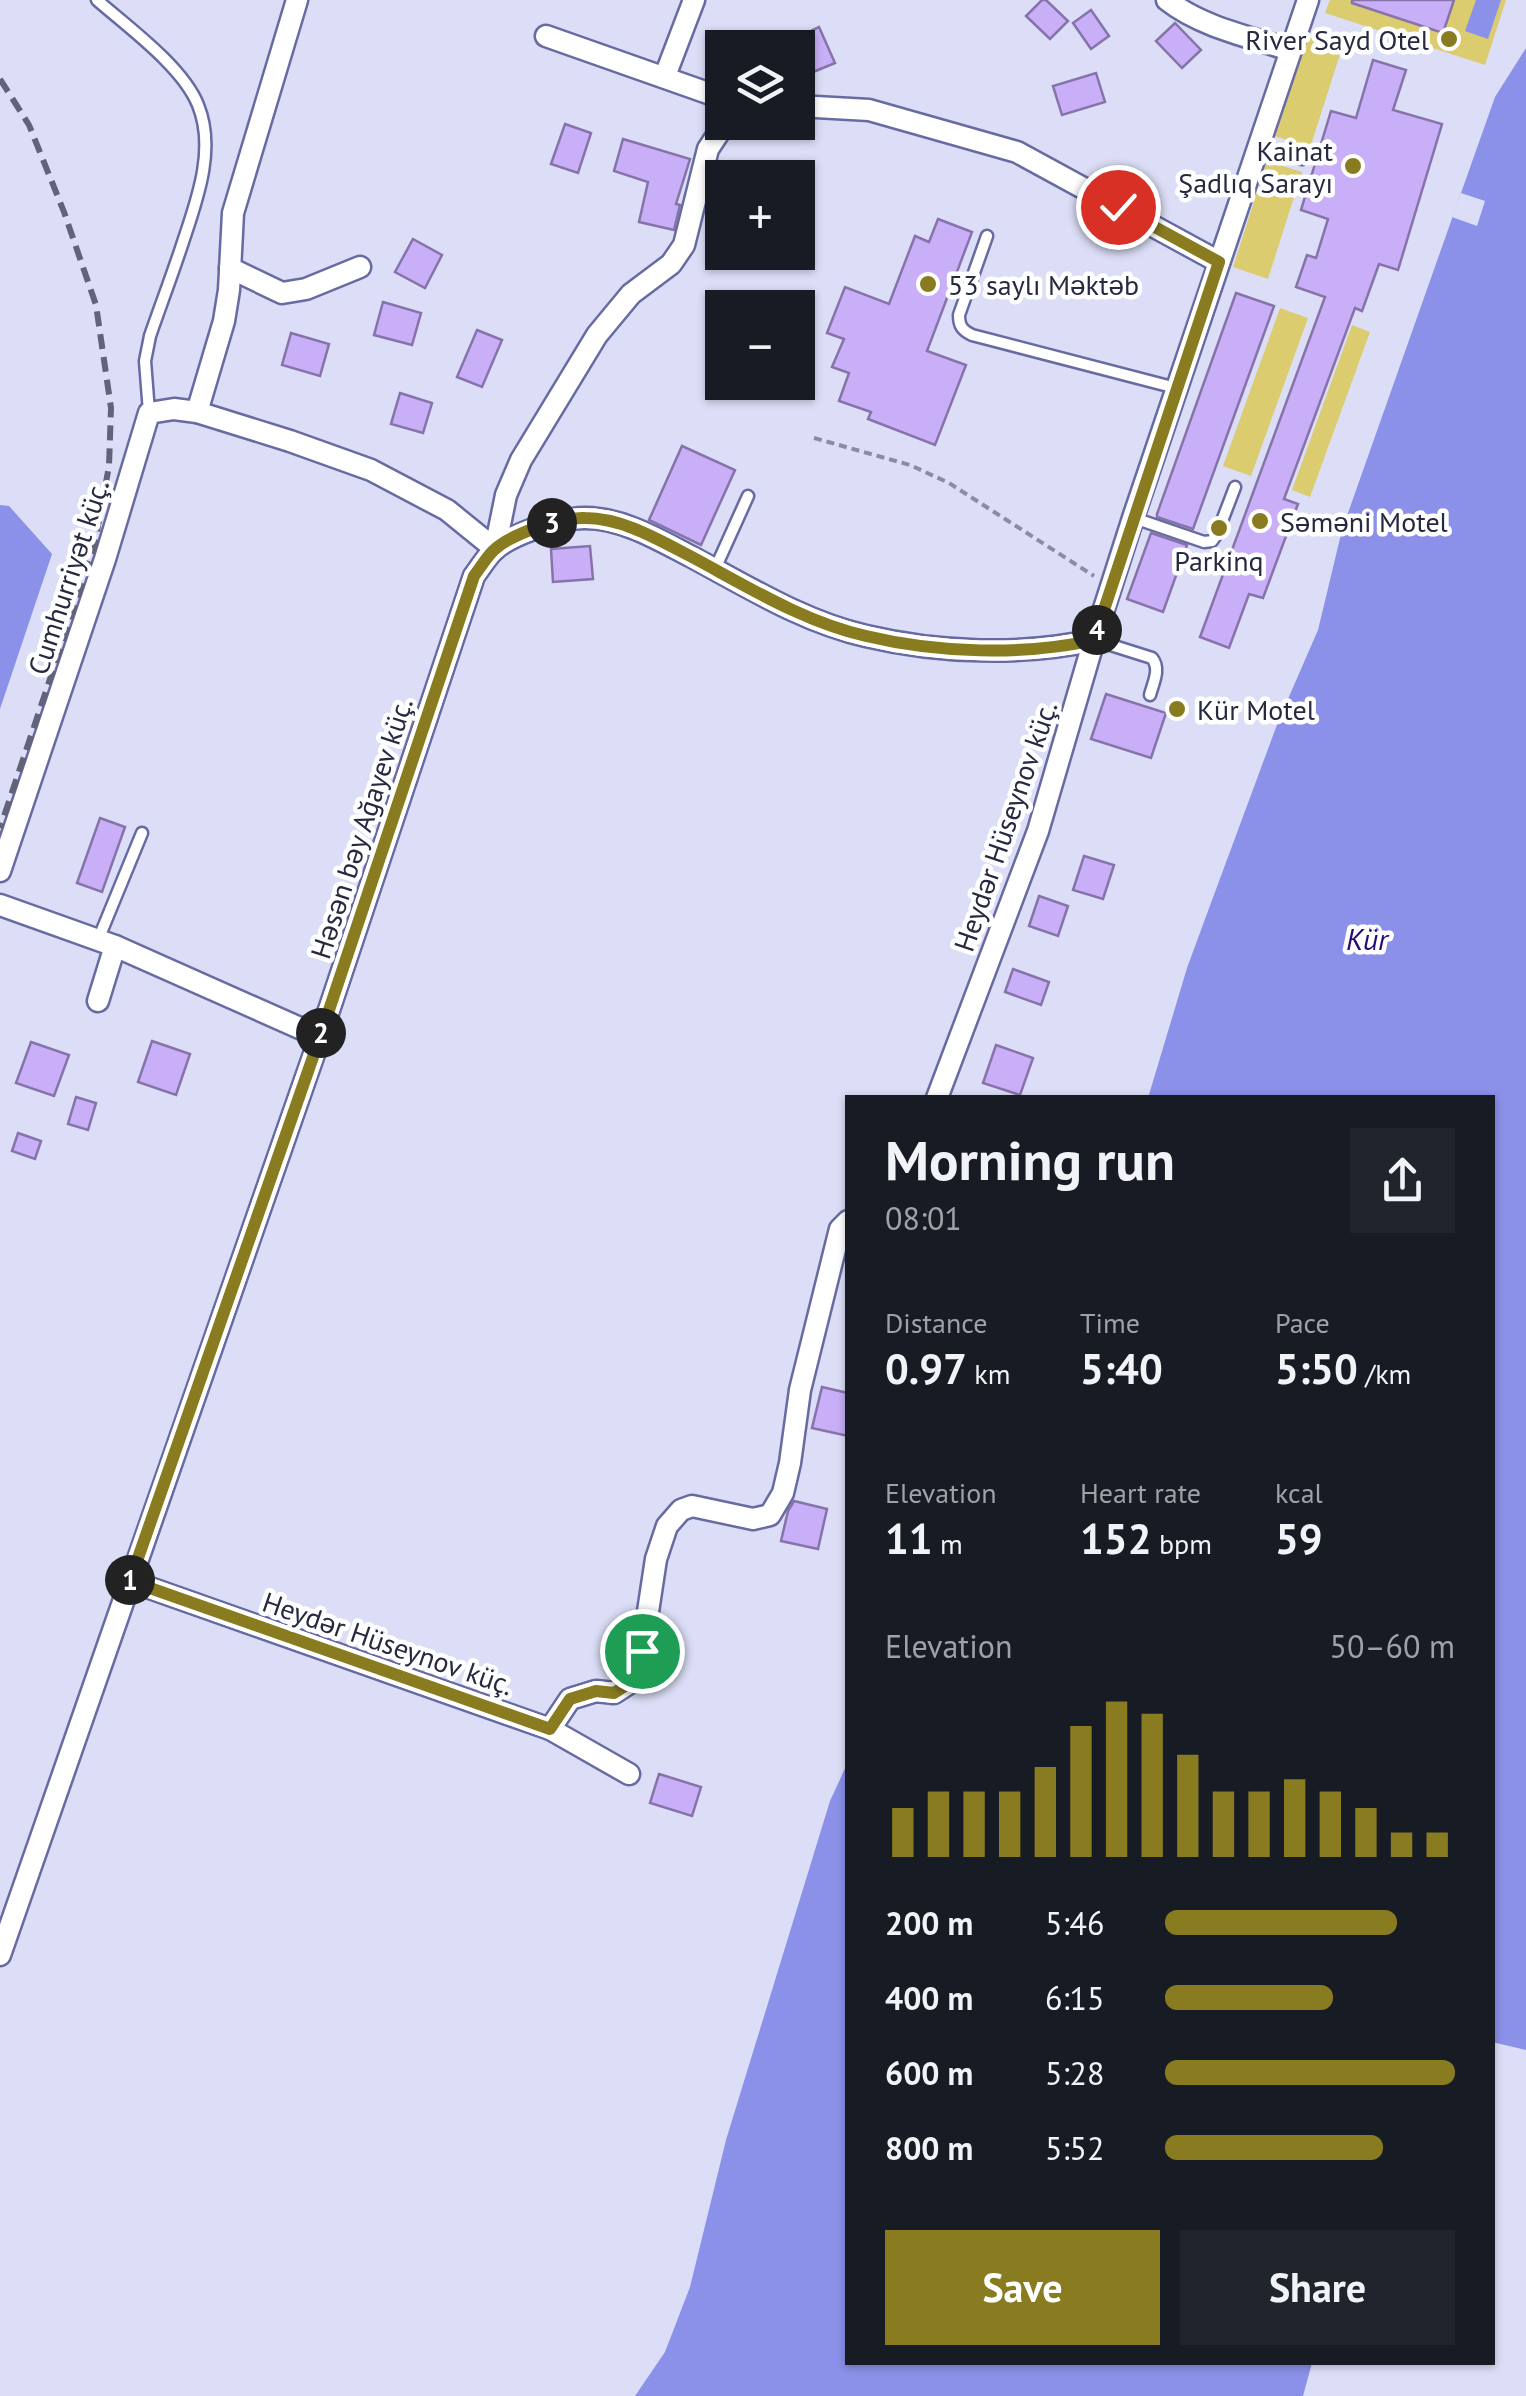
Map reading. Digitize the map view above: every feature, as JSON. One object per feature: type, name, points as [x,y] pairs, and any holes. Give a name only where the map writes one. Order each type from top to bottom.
[{"type":"street","points":[[197,412],[224,322],[234,212],[297,0]]},
{"type":"street","points":[[665,76],[694,0]]},
{"type":"street","points":[[1167,0],[1207,22],[1290,50]]},
{"type":"street","name":"Heydər Hüseynov küç.","points":[[938,1095],[1038,831],[1133,518],[1308,0]]},
{"type":"street","points":[[546,36],[705,91]]},
{"type":"street","points":[[815,107],[870,110],[1017,152],[1219,262]]},
{"type":"street","points":[[495,549],[506,495],[521,460],[597,334],[632,294],[672,264],[684,246],[708,149],[714,140]]},
{"type":"street","points":[[230,268],[282,292],[306,289],[360,267]]},
{"type":"street","points":[[149,413],[174,408],[197,412],[371,470],[447,510],[495,549]]},
{"type":"street","name":"Cumhurriyət küç.","points":[[0,870],[105,559],[149,413]]},
{"type":"street","points":[[495,549],[540,525],[585,518],[625,525],[806,617],[865,636],[987,651],[1059,648],[1094,640]]},
{"type":"street","name":"Həsən bəy Ağayev küç.","points":[[0,1955],[320,1037],[474,576],[495,549]]},
{"type":"street","points":[[0,906],[106,943],[320,1037]]},
{"type":"street","points":[[98,1001],[106,943]]},
{"type":"street","points":[[550,1729],[570,1699],[596,1691],[614,1693],[631,1682],[642,1651],[656,1559],[667,1526],[680,1510],[692,1506],[753,1519],[770,1515],[782,1494],[790,1463],[800,1390],[840,1228],[845,1224]]},
{"type":"street","name":"Heydər Hüseynov küç.","points":[[130,1581],[550,1729],[629,1774]]},
{"type":"lane","points":[[97,0],[182,79],[199,106],[206,148],[200,189],[150,336],[145,361],[149,413]]},
{"type":"lane","points":[[1258,144],[1302,159]]},
{"type":"lane","points":[[987,236],[959,315],[964,331],[1176,388]]},
{"type":"lane","points":[[1133,518],[1204,542],[1212,540],[1218,534],[1234,486]]},
{"type":"lane","points":[[715,570],[748,496]]},
{"type":"lane","points":[[1094,640],[1152,658],[1157,671],[1150,695]]},
{"type":"lane","points":[[106,943],[142,832]]},
{"type":"path","points":[[814,438],[910,464],[949,483],[1111,587]]},
{"type":"shaded area","name":"River Sayd Otel","points":[[1330,0],[1506,0],[1485,65],[1325,13]]},
{"type":"shaded area","points":[[1308,37],[1342,48],[1310,148],[1275,136]]},
{"type":"shaded area","points":[[1267,161],[1302,172],[1268,279],[1233,267]]},
{"type":"shaded area","points":[[1280,308],[1308,318],[1251,476],[1223,466]]},
{"type":"shaded area","points":[[1352,325],[1370,332],[1310,497],[1292,490]]},
{"type":"water","points":[[1476,0],[1501,0],[1488,39],[1465,31]]},
{"type":"water","name":"Kür","points":[[1526,48],[1526,2050],[1495,2043],[1495,1095],[1149,1095],[1187,968],[1278,722],[1318,630],[1342,530],[1495,97]]},
{"type":"water","points":[[0,505],[9,506],[52,554],[0,709]]},
{"type":"water","points":[[845,1768],[845,2365],[1311,2365],[1303,2396],[635,2396],[665,2352],[690,2287],[726,2140],[830,1801]]},
{"type":"pier","points":[[1461,193],[1485,201],[1477,226],[1452,217]]},
{"type":"building","points":[[1042,0],[1068,21],[1050,39],[1026,16]]},
{"type":"building","points":[[1352,0],[1454,0],[1443,33]]},
{"type":"building","points":[[1091,10],[1109,36],[1091,49],[1073,23]]},
{"type":"building","points":[[1175,23],[1201,50],[1182,68],[1156,41]]},
{"type":"building","points":[[819,27],[835,63],[815,71],[815,30]]},
{"type":"building","points":[[1373,60],[1406,70],[1393,110],[1442,124],[1398,270],[1379,264],[1362,311],[1355,308],[1284,499],[1298,504],[1263,598],[1249,594],[1229,648],[1200,637],[1325,297],[1296,287],[1307,255],[1316,258],[1328,219],[1301,210],[1331,111],[1356,118]]},
{"type":"building","points":[[1096,73],[1105,102],[1062,115],[1053,86]]},
{"type":"building","points":[[565,124],[591,133],[578,173],[551,164]]},
{"type":"building","points":[[623,139],[690,159],[676,204],[680,205],[674,230],[639,222],[648,182],[614,171]]},
{"type":"building","points":[[938,219],[972,232],[927,351],[966,365],[935,445],[868,419],[871,412],[839,401],[849,373],[832,367],[844,339],[827,333],[845,287],[889,304],[915,236],[929,242]]},
{"type":"building","points":[[413,239],[442,255],[425,288],[395,272]]},
{"type":"building","points":[[1236,293],[1274,306],[1193,529],[1157,514]]},
{"type":"building","points":[[383,302],[421,313],[412,345],[374,335]]},
{"type":"building","points":[[477,330],[502,340],[482,387],[457,377]]},
{"type":"building","points":[[291,333],[329,344],[320,376],[282,365]]},
{"type":"building","points":[[400,393],[432,403],[423,433],[391,424]]},
{"type":"building","points":[[682,446],[735,470],[701,545],[649,520]]},
{"type":"building","points":[[1151,533],[1187,545],[1163,612],[1127,599]]},
{"type":"building","points":[[590,546],[593,579],[553,582],[551,549]]},
{"type":"building","points":[[1106,694],[1166,713],[1151,758],[1091,739]]},
{"type":"building","points":[[100,818],[125,827],[102,892],[77,883]]},
{"type":"building","points":[[1084,856],[1114,865],[1103,899],[1073,890]]},
{"type":"building","points":[[1039,896],[1068,906],[1058,936],[1029,926]]},
{"type":"building","points":[[1013,969],[1049,982],[1041,1005],[1005,992]]},
{"type":"building","points":[[152,1041],[190,1054],[176,1095],[138,1082]]},
{"type":"building","points":[[31,1042],[69,1055],[54,1096],[16,1083]]},
{"type":"building","points":[[996,1045],[1033,1058],[1020,1095],[983,1083]]},
{"type":"building","points":[[76,1097],[96,1103],[88,1130],[68,1124]]},
{"type":"building","points":[[18,1133],[41,1141],[35,1159],[12,1151]]},
{"type":"building","points":[[822,1387],[845,1392],[845,1435],[812,1428]]},
{"type":"building","points":[[794,1501],[827,1509],[818,1549],[781,1541]]},
{"type":"building","points":[[659,1774],[701,1787],[692,1816],[650,1803]]},
{"type":"railway","points":[[0,79],[29,125],[96,305],[111,408],[109,466],[94,548],[0,828]]},
{"type":"place","name":"River Sayd Otel","points":[[1449,39]]},
{"type":"place","name":"Kainat Şadlıq Sarayı","points":[[1353,166]]},
{"type":"place","name":"53 saylı Məktəb","points":[[928,284]]},
{"type":"place","name":"Səməni Motel","points":[[1260,521]]},
{"type":"place","name":"Parkinq","points":[[1219,528]]},
{"type":"place","name":"Kür Motel","points":[[1177,709]]},
{"type":"route","points":[[642,1651],[631,1682],[614,1693],[596,1691],[570,1699],[550,1729],[130,1581],[320,1037],[474,576],[495,549],[540,525],[585,518],[625,525],[806,617],[865,636],[987,651],[1059,648],[1094,640],[1219,262],[1118,207]]}]
